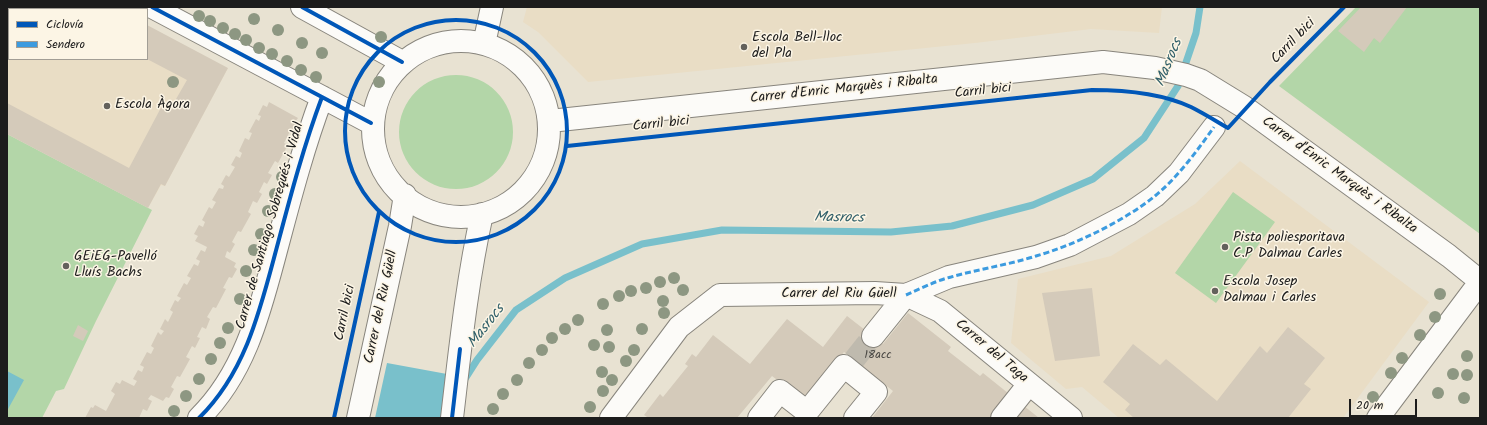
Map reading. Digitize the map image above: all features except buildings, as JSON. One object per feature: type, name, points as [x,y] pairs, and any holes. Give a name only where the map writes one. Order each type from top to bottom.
[{"type":"street","points":[[152,7],[371,123]]},
{"type":"street","points":[[302,7],[324,12],[402,62]]},
{"type":"street","points":[[484,44],[492,7]]},
{"type":"street","points":[[464,42],[484,44],[514,60],[526,70],[540,90],[550,121],[549,143],[546,155],[543,165],[532,182],[514,200],[492,212],[482,214],[470,216],[441,213],[423,206],[405,195],[391,182],[378,162],[375,153],[371,123],[373,110],[379,92],[391,72],[419,50],[443,43],[464,42]]},
{"type":"street","name":"Carrer d'Enric Marquès i Ribalta","points":[[550,121],[1103,62],[1156,68],[1200,80],[1244,107],[1449,256],[1480,282]]},
{"type":"street","name":"Carrer de Santiago Sobrequés i Vidal","points":[[199,418],[212,406],[239,364],[256,324],[303,150],[322,97]]},
{"type":"street","name":"Carrer del Riu Güell","points":[[611,418],[679,327],[720,295],[875,293],[906,295],[949,277],[1036,257],[1070,245],[1098,231],[1129,214],[1155,196],[1179,173],[1214,127]]},
{"type":"street","name":"Carrer del Riu Güell","points":[[358,418],[400,226],[405,195]]},
{"type":"street","points":[[452,418],[460,349],[476,240],[482,214]]},
{"type":"street","points":[[1378,418],[1480,282]]},
{"type":"street","points":[[873,336],[906,295]]},
{"type":"street","name":"Carrer del Taga","points":[[906,295],[940,311],[1071,418]]},
{"type":"street","points":[[759,418],[780,391],[807,412],[844,366],[850,364],[876,392],[855,418]]},
{"type":"street","points":[[1002,418],[1029,384]]},
{"type":"shaded area","name":"Escola Àgora","points":[[7,7],[114,8],[8,8],[8,60],[148,59],[228,68],[165,186],[161,185],[148,208],[7,134]]},
{"type":"shaded area","name":"Escola Bell-lloc del Pla","points":[[527,7],[1162,7],[1159,33],[1091,29],[975,43],[588,82],[538,32],[523,22]]},
{"type":"shaded area","name":"Escola Josep Dalmau i Carles","points":[[1240,161],[1429,302],[1343,418],[1119,418],[1082,387],[1066,389],[1011,343],[1018,279],[1111,256],[1195,204]]},
{"type":"green space","points":[[1356,7],[1480,7],[1480,234],[1279,86]]},
{"type":"green space","points":[[456,75],[478,79],[497,91],[509,110],[513,132],[509,154],[497,173],[478,185],[456,189],[434,185],[415,173],[403,154],[399,132],[403,110],[415,91],[434,79]]},
{"type":"green space","name":"GEiEG-Pavelló Lluís Bachs","points":[[7,134],[152,210],[96,321],[64,389],[56,391],[42,418],[7,418]]},
{"type":"green space","name":"Pista poliesporitava C.P Dalmau Carles","points":[[1233,192],[1275,222],[1216,303],[1175,273]]},
{"type":"water","points":[[387,363],[447,374],[441,418],[375,418]]},
{"type":"water","points":[[7,371],[24,380],[7,411]]},
{"type":"waterway","name":"Masrocs","points":[[463,382],[477,360],[516,310],[565,278],[642,244],[722,230],[891,232],[952,226],[1033,205],[1093,179],[1144,138],[1178,86],[1196,33],[1200,7]]},
{"type":"tunnel","points":[[854,360],[873,336]]},
{"type":"marked path","points":[[906,295],[945,279],[1015,262],[1067,246],[1114,223],[1143,205],[1172,181],[1214,127]]},
{"type":"cycle path","points":[[152,7],[371,123]]},
{"type":"cycle path","points":[[302,7],[402,62]]},
{"type":"cycle path","name":"Carril bici","points":[[567,146],[1092,90],[1142,93],[1167,98],[1191,107],[1228,128],[1270,82],[1344,7]]},
{"type":"cycle path","points":[[445,20],[467,20],[488,24],[499,28],[518,38],[535,52],[549,69],[559,88],[565,109],[567,131],[565,153],[559,174],[549,193],[535,210],[518,224],[488,238],[467,242],[445,242],[424,238],[403,229],[385,217],[370,202],[358,184],[349,163],[345,142],[345,120],[349,99],[358,78],[370,60],[385,45],[403,33],[424,24],[445,20]]},
{"type":"cycle path","points":[[199,418],[215,400],[229,380],[241,359],[250,336],[258,314],[304,151],[322,97]]},
{"type":"cycle path","name":"Carril bici","points":[[334,418],[379,212]]},
{"type":"cycle path","points":[[452,418],[460,349]]},
{"type":"place","name":"Escola Bell-lloc del Pla","points":[[744,47]]},
{"type":"place","name":"Escola Àgora","points":[[107,106]]},
{"type":"place","name":"Pista poliesporitava C.P Dalmau Carles","points":[[1225,247]]},
{"type":"place","name":"GEiEG-Pavelló Lluís Bachs","points":[[66,266]]},
{"type":"place","name":"Escola Josep Dalmau i Carles","points":[[1215,291]]}]
